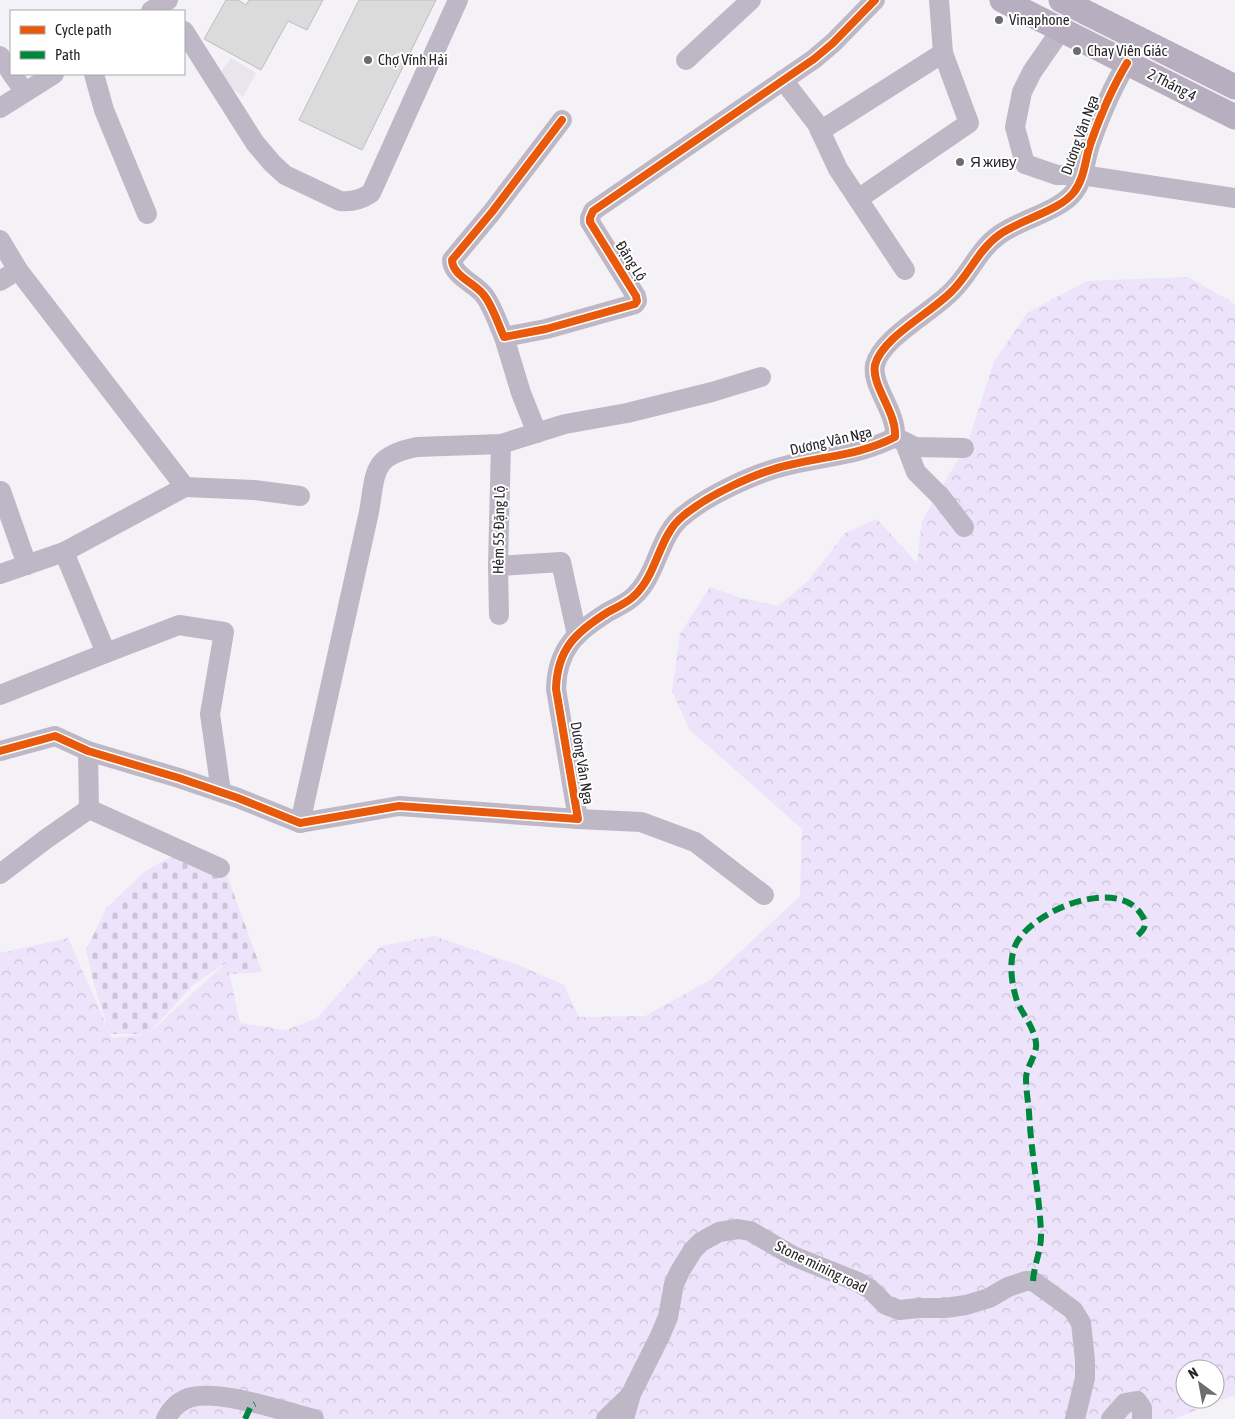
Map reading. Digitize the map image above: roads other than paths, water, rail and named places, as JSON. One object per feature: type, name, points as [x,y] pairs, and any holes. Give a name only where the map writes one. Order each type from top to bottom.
[{"type":"main road","name":"2 Tháng 4","points":[[1002,0],[1235,117]]},
{"type":"main road","name":"2 Tháng 4","points":[[1061,0],[1235,87]]},
{"type":"street","points":[[185,33],[255,143],[272,163],[285,175],[340,201],[348,202],[361,199],[371,193],[458,0]]},
{"type":"street","points":[[686,60],[750,0]]},
{"type":"street","name":"Đặng Lộ","points":[[504,337],[546,329],[635,304],[637,301],[636,296],[590,222],[593,211],[814,59],[833,43],[875,0]]},
{"type":"street","points":[[858,199],[969,123],[943,53],[940,0]]},
{"type":"street","points":[[1061,30],[1022,92],[1014,127],[1025,164],[1057,175],[1082,175],[1235,198]]},
{"type":"street","points":[[820,132],[943,53]]},
{"type":"street","points":[[0,56],[10,70]]},
{"type":"street","name":"Dương Vân Nga","points":[[578,819],[556,689],[556,674],[564,651],[577,635],[599,618],[634,596],[644,582],[672,527],[682,516],[700,504],[775,468],[846,455],[900,440],[875,378],[875,368],[882,351],[908,327],[948,296],[984,248],[994,239],[1012,227],[1060,204],[1074,192],[1082,175],[1098,121],[1112,88],[1128,63]]},
{"type":"street","points":[[13,75],[25,92]]},
{"type":"street","points":[[0,108],[52,75]]},
{"type":"street","points":[[94,75],[104,110],[147,214]]},
{"type":"street","points":[[783,80],[817,124],[838,169],[904,270]]},
{"type":"street","points":[[537,433],[521,393],[504,337],[484,295],[458,272],[452,264],[452,260],[562,120]]},
{"type":"street","points":[[0,240],[18,270],[185,487]]},
{"type":"street","points":[[0,281],[18,270]]},
{"type":"street","points":[[300,824],[369,512],[376,470],[386,458],[406,449],[417,447],[501,444],[565,424],[626,413],[712,392],[762,377]]},
{"type":"street","points":[[900,440],[915,447],[964,448]]},
{"type":"street","points":[[900,440],[916,472],[941,497],[964,527]]},
{"type":"street","name":"Hẻm 55 Đặng Lộ","points":[[499,615],[498,566],[501,444]]},
{"type":"street","points":[[0,574],[64,552],[185,487],[254,490],[300,496]]},
{"type":"street","points":[[0,492],[2,491],[27,564]]},
{"type":"street","points":[[64,552],[106,654]]},
{"type":"street","points":[[498,566],[561,562],[577,635]]},
{"type":"street","points":[[0,695],[179,625],[224,632],[210,714],[221,792]]},
{"type":"street","points":[[0,751],[55,736],[88,751],[171,775],[221,792],[300,824],[399,806],[641,822],[695,842],[764,895]]},
{"type":"street","points":[[88,751],[89,809]]},
{"type":"street","points":[[89,809],[220,868]]},
{"type":"street","points":[[0,874],[89,809]]},
{"type":"street","name":"Stone mining road","points":[[624,1419],[631,1394],[660,1336],[671,1307],[674,1284],[686,1261],[701,1242],[709,1236],[719,1232],[738,1229],[750,1231],[793,1256],[858,1282],[870,1289],[886,1305],[899,1310],[966,1305],[989,1298],[1008,1287],[1026,1281],[1033,1281],[1073,1310],[1081,1323],[1086,1360],[1085,1378],[1075,1419]]},
{"type":"street","name":"Stone mining road","points":[[606,1419],[631,1394]]},
{"type":"street","points":[[166,1419],[172,1409],[184,1400],[191,1397],[204,1396],[231,1398],[314,1419]]},
{"type":"street","points":[[1111,1419],[1125,1403],[1137,1401],[1142,1408],[1142,1419]]},
{"type":"place","name":"Vinaphone","points":[[999,20]]},
{"type":"place","name":"Chay Viên Giác","points":[[1077,51]]},
{"type":"place","name":"Chợ Vĩnh Hải","points":[[368,60]]},
{"type":"place","name":"Я живу","points":[[960,162]]}]
